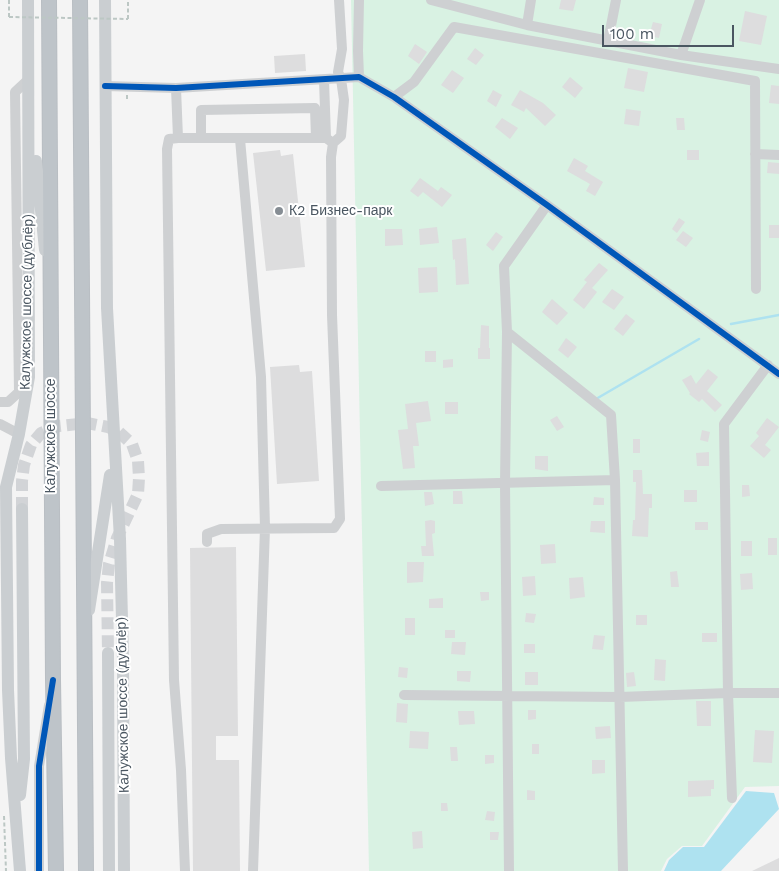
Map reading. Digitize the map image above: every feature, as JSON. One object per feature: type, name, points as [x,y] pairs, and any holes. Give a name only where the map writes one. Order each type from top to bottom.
[{"type":"highway","name":"Калужское шоссе","points":[[49,0],[56,871]]},
{"type":"highway","points":[[80,0],[86,871]]},
{"type":"main road","name":"Калужское шоссе (дублёр)","points":[[20,871],[4,690],[6,487],[19,434],[29,377],[28,0]]},
{"type":"main road","name":"Калужское шоссе (дублёр)","points":[[105,1],[107,308],[120,539],[124,871]]},
{"type":"main road","points":[[29,96],[50,298]]},
{"type":"main road","points":[[84,646],[114,442]]},
{"type":"main road","points":[[16,825],[24,759],[22,509]]},
{"type":"main road","points":[[108,653],[109,871]]},
{"type":"street","points":[[185,871],[181,770],[174,680],[167,149],[169,139],[178,138],[325,140],[341,136],[344,100],[338,72],[342,49],[339,0]]},
{"type":"street","points":[[359,0],[359,77]]},
{"type":"street","points":[[431,0],[527,26],[681,55],[779,69]]},
{"type":"street","points":[[527,26],[531,0]]},
{"type":"street","points":[[608,41],[616,0]]},
{"type":"street","points":[[681,55],[700,0]]},
{"type":"street","points":[[394,97],[414,82],[454,27],[755,81],[756,289]]},
{"type":"street","points":[[106,86],[176,88],[359,77],[394,97],[548,205],[768,364],[779,374]]},
{"type":"street","points":[[0,402],[8,402],[19,392],[15,92],[29,79]]},
{"type":"street","points":[[324,80],[325,140]]},
{"type":"street","points":[[176,88],[178,138]]},
{"type":"street","points":[[201,138],[201,110],[315,108],[331,157],[332,315],[340,518],[334,528],[221,529],[207,534],[207,542]]},
{"type":"street","points":[[240,139],[261,377],[265,528],[253,871]]},
{"type":"street","points":[[754,154],[779,155]]},
{"type":"street","points":[[509,871],[504,484],[507,332],[504,266],[548,205]]},
{"type":"street","points":[[507,332],[611,415],[615,480],[622,871]]},
{"type":"street","points":[[732,798],[728,693],[724,424],[768,364]]},
{"type":"street","points":[[0,424],[19,434]]},
{"type":"street","points":[[381,486],[615,480]]},
{"type":"street","points":[[39,871],[39,766],[53,680]]},
{"type":"street","points":[[404,695],[620,697],[779,693]]},
{"type":"path","points":[[9,0],[9,17],[128,19],[128,0]]},
{"type":"green space","points":[[351,0],[779,0],[779,786],[745,787],[702,846],[682,846],[667,859],[661,871],[369,871]]},
{"type":"water","points":[[746,791],[774,793],[779,809],[721,871],[664,871],[669,860],[683,847],[704,847]]},
{"type":"building","points":[[561,0],[576,0],[573,11],[559,9]]},
{"type":"building","points":[[745,11],[767,16],[761,45],[739,41]]},
{"type":"building","points":[[653,22],[662,24],[659,38],[649,36]]},
{"type":"building","points":[[415,44],[427,52],[419,64],[408,56]]},
{"type":"building","points":[[475,48],[484,55],[476,65],[467,59]]},
{"type":"building","points":[[305,54],[306,71],[275,73],[274,56]]},
{"type":"building","points":[[628,68],[648,72],[644,92],[624,88]]},
{"type":"building","points":[[452,70],[464,78],[453,93],[441,85]]},
{"type":"building","points":[[570,77],[583,88],[575,98],[562,87]]},
{"type":"building","points":[[771,85],[779,86],[779,104],[769,103]]},
{"type":"building","points":[[493,90],[502,95],[496,107],[487,101]]},
{"type":"building","points":[[520,90],[543,103],[556,115],[545,126],[526,108],[524,112],[511,105]]},
{"type":"building","points":[[626,109],[641,111],[639,126],[624,124]]},
{"type":"building","points":[[502,118],[518,128],[510,139],[495,127]]},
{"type":"building","points":[[676,118],[684,118],[685,130],[677,130]]},
{"type":"building","name":"К2 Бизнес-парк","points":[[280,150],[281,156],[293,154],[305,267],[266,271],[253,153]]},
{"type":"building","points":[[687,150],[699,150],[699,160],[687,160]]},
{"type":"building","points":[[574,158],[588,166],[585,171],[603,182],[595,196],[586,191],[590,184],[567,171]]},
{"type":"building","points":[[768,162],[779,163],[779,174],[767,173]]},
{"type":"building","points":[[420,178],[438,191],[441,187],[452,195],[442,207],[423,192],[418,197],[410,191]]},
{"type":"building","points":[[679,218],[685,222],[677,233],[672,229]]},
{"type":"building","points":[[769,225],[779,225],[779,238],[769,238]]},
{"type":"building","points":[[437,227],[439,243],[420,245],[419,229]]},
{"type":"building","points":[[385,229],[402,229],[403,245],[385,246]]},
{"type":"building","points":[[683,231],[693,238],[686,247],[676,240]]},
{"type":"building","points":[[496,232],[503,237],[493,251],[486,245]]},
{"type":"building","points":[[466,238],[469,284],[456,285],[452,240]]},
{"type":"building","points":[[599,263],[608,270],[592,288],[597,292],[584,309],[573,300],[587,282],[584,280]]},
{"type":"building","points":[[437,267],[438,292],[419,293],[418,268]]},
{"type":"building","points":[[612,289],[624,297],[614,310],[602,302]]},
{"type":"building","points":[[552,299],[568,313],[557,325],[542,312]]},
{"type":"building","points":[[626,314],[635,321],[623,336],[614,329]]},
{"type":"building","points":[[481,325],[489,326],[490,359],[478,359]]},
{"type":"building","points":[[566,338],[577,347],[568,358],[558,350]]},
{"type":"building","points":[[425,351],[436,351],[436,362],[425,362]]},
{"type":"building","points":[[453,359],[453,367],[443,368],[443,360]]},
{"type":"building","points":[[299,365],[300,372],[312,371],[319,481],[277,484],[270,367]]},
{"type":"building","points":[[708,369],[718,377],[707,391],[722,405],[715,412],[702,399],[699,402],[689,394],[682,380],[691,375],[696,384]]},
{"type":"building","points":[[428,401],[431,421],[416,423],[419,446],[413,446],[415,468],[403,469],[398,430],[408,429],[405,404]]},
{"type":"building","points":[[445,402],[458,402],[458,414],[445,414]]},
{"type":"building","points":[[557,416],[564,427],[557,431],[550,420]]},
{"type":"building","points":[[767,418],[779,427],[765,445],[771,450],[764,458],[750,446],[759,436],[756,433]]},
{"type":"building","points":[[702,430],[710,432],[708,442],[700,440]]},
{"type":"building","points":[[633,439],[640,439],[640,453],[633,453]]},
{"type":"building","points":[[709,452],[709,466],[697,466],[696,453]]},
{"type":"building","points":[[535,456],[548,456],[548,471],[535,469]]},
{"type":"building","points":[[633,470],[642,470],[643,494],[652,494],[652,508],[649,508],[648,537],[632,536],[633,520],[635,520],[636,482],[633,482]]},
{"type":"building","points":[[742,485],[749,485],[750,496],[742,497]]},
{"type":"building","points":[[684,490],[697,490],[697,502],[684,502]]},
{"type":"building","points":[[453,491],[462,491],[463,504],[453,504]]},
{"type":"building","points":[[424,492],[432,492],[434,504],[425,506]]},
{"type":"building","points":[[594,497],[604,498],[604,505],[593,505]]},
{"type":"building","points":[[425,521],[435,521],[435,533],[432,534],[434,556],[422,556],[421,546],[426,546]]},
{"type":"building","points":[[591,521],[605,521],[605,533],[590,532]]},
{"type":"building","points":[[695,522],[708,522],[708,530],[695,530]]},
{"type":"building","points":[[768,538],[777,538],[777,555],[768,555]]},
{"type":"building","points":[[741,541],[752,541],[752,556],[741,556]]},
{"type":"building","points":[[555,544],[556,563],[541,564],[540,545]]},
{"type":"building","points":[[236,547],[238,736],[216,736],[216,760],[239,760],[240,871],[193,871],[190,548]]},
{"type":"building","points":[[407,562],[424,562],[423,582],[407,583]]},
{"type":"building","points":[[677,571],[679,587],[671,587],[670,572]]},
{"type":"building","points":[[752,573],[753,589],[741,590],[740,574]]},
{"type":"building","points":[[535,576],[536,595],[523,596],[522,577]]},
{"type":"building","points":[[583,577],[585,597],[570,599],[569,578]]},
{"type":"building","points":[[480,592],[489,592],[489,600],[481,601]]},
{"type":"building","points":[[443,598],[443,608],[429,608],[429,599]]},
{"type":"building","points":[[526,613],[536,614],[534,623],[525,622]]},
{"type":"building","points":[[636,615],[647,615],[647,625],[636,625]]},
{"type":"building","points":[[405,618],[415,618],[415,635],[405,635]]},
{"type":"building","points":[[445,630],[455,630],[455,638],[445,638]]},
{"type":"building","points":[[702,633],[717,633],[717,642],[702,642]]},
{"type":"building","points":[[594,635],[605,636],[603,650],[592,649]]},
{"type":"building","points":[[452,642],[466,642],[465,655],[451,654]]},
{"type":"building","points":[[524,644],[535,644],[535,653],[524,653]]},
{"type":"building","points":[[655,659],[666,660],[665,681],[654,680]]},
{"type":"building","points":[[399,667],[408,668],[407,678],[398,677]]},
{"type":"building","points":[[457,671],[471,671],[470,682],[457,681]]},
{"type":"building","points":[[525,672],[538,672],[538,685],[525,685]]},
{"type":"building","points":[[634,672],[636,686],[627,687],[626,673]]},
{"type":"building","points":[[696,701],[711,701],[711,726],[697,726]]},
{"type":"building","points":[[397,703],[408,704],[407,723],[396,722]]},
{"type":"building","points":[[528,710],[536,710],[536,719],[528,720]]},
{"type":"building","points":[[458,711],[474,711],[475,724],[459,725]]},
{"type":"building","points":[[610,726],[611,738],[596,739],[595,727]]},
{"type":"building","points":[[755,730],[774,731],[772,763],[753,762]]},
{"type":"building","points":[[410,731],[429,732],[428,749],[409,748]]},
{"type":"building","points":[[532,744],[539,744],[539,754],[532,754]]},
{"type":"building","points":[[450,747],[457,747],[458,761],[451,761]]},
{"type":"building","points":[[485,755],[494,755],[494,763],[485,764]]},
{"type":"building","points":[[592,760],[605,760],[605,773],[592,774]]},
{"type":"building","points":[[714,780],[714,789],[711,789],[711,796],[688,797],[688,781]]},
{"type":"building","points":[[527,790],[535,791],[535,800],[527,800]]},
{"type":"building","points":[[441,803],[447,803],[448,811],[441,811]]},
{"type":"building","points":[[487,811],[495,812],[494,821],[485,820]]},
{"type":"building","points":[[422,831],[423,848],[413,849],[412,832]]},
{"type":"building","points":[[490,832],[499,832],[498,840],[490,840]]},
{"type":"building","points":[[779,858],[779,871],[752,871]]},
{"type":"waterway","points":[[731,324],[779,315]]},
{"type":"waterway","points":[[596,399],[699,339]]},
{"type":"tunnel","points":[[22,509],[24,465],[31,445],[41,433],[59,426],[87,423],[108,427],[119,432],[132,444],[138,461],[138,494],[117,538],[109,564],[107,583],[108,653]]},
{"type":"cycle path","points":[[105,86],[176,88],[359,77],[394,97],[547,205],[779,374]]},
{"type":"cycle path","points":[[39,871],[39,766],[53,680]]},
{"type":"place","name":"К2 Бизнес-парк","points":[[279,211]]}]
